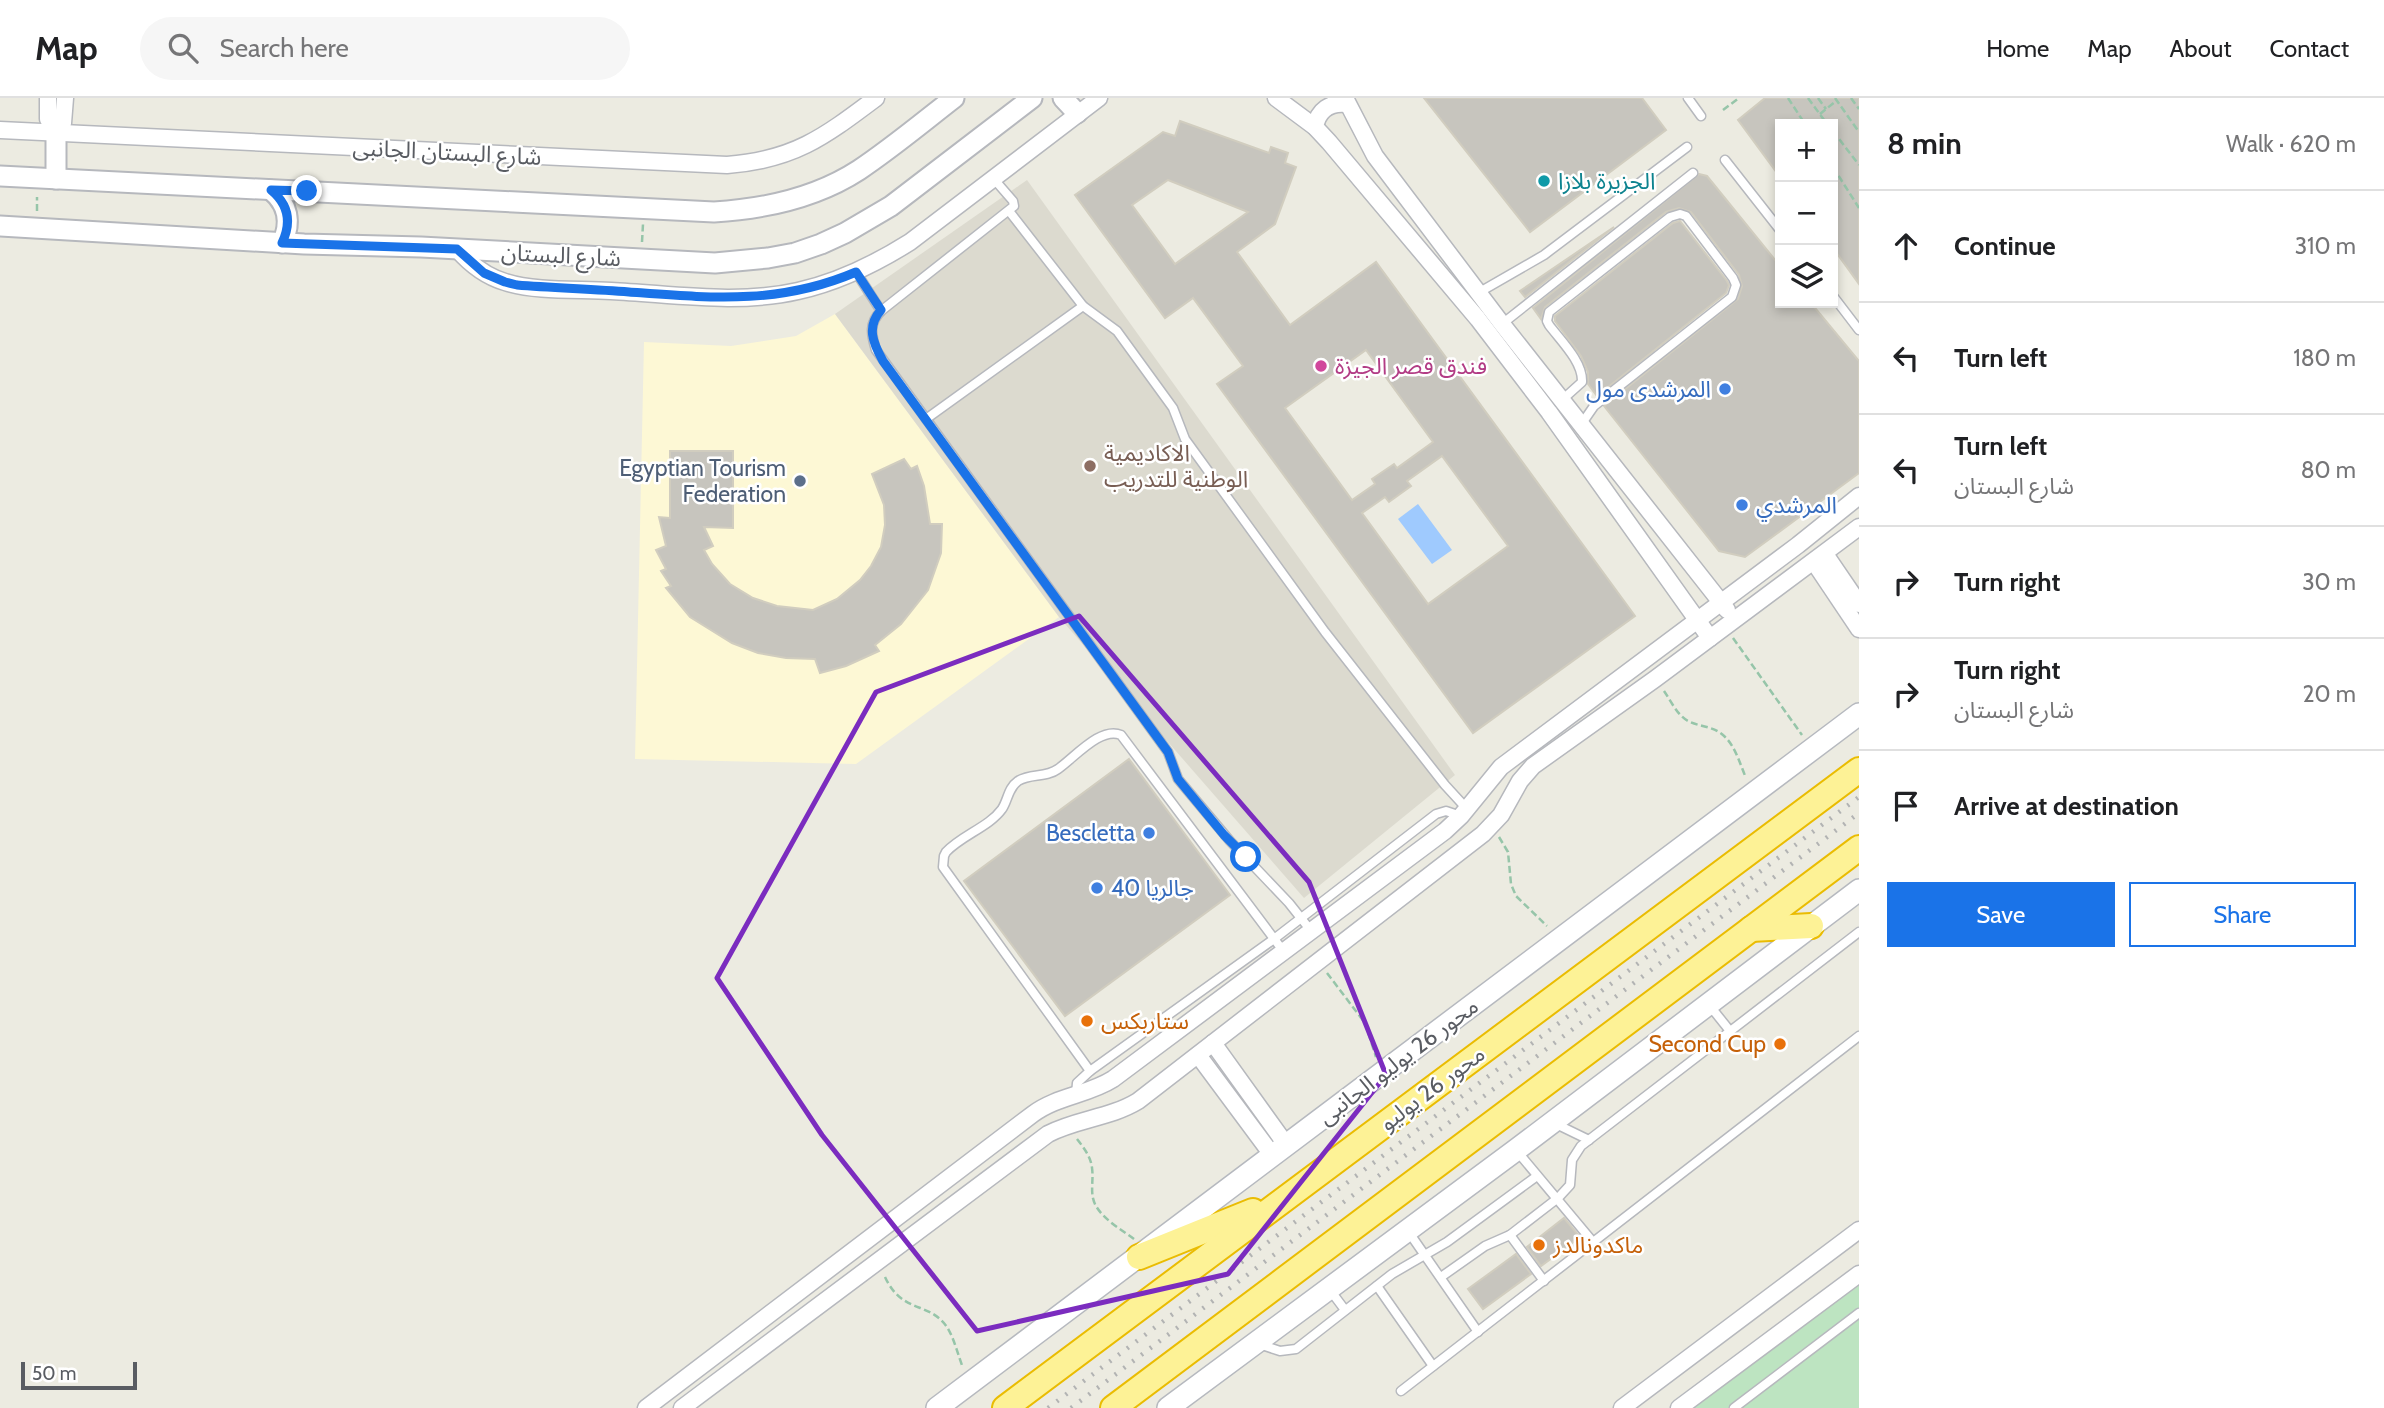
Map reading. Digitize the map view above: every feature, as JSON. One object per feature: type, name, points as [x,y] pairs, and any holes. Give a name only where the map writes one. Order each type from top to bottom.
[{"type":"highway","name":"محور 26 يوليو","points":[[1005,1408],[1859,770]]},
{"type":"highway","points":[[1113,1408],[1859,849]]},
{"type":"highway","points":[[1751,929],[1811,926]]},
{"type":"highway","points":[[1144,1253],[1283,1200]]},
{"type":"highway","points":[[1036,1408],[1039,1382]]},
{"type":"main road","name":"محور 26 يوليو الجانبى","points":[[937,1408],[1859,714]]},
{"type":"main road","points":[[1168,1408],[1184,1401],[1256,1343],[1859,890]]},
{"type":"street","points":[[48,98],[48,119],[56,133]]},
{"type":"street","points":[[46,178],[56,133],[63,123],[65,98]]},
{"type":"street","name":"شارع البستان الجانبى","points":[[0,130],[727,165],[775,159],[797,150],[838,126],[876,98]]},
{"type":"street","points":[[0,176],[644,209],[714,212],[745,210],[802,197],[857,171],[954,98]]},
{"type":"street","name":"شارع البستان","points":[[0,226],[282,243],[715,263],[743,261],[795,253],[845,233],[891,206],[1032,98]]},
{"type":"street","points":[[1063,98],[1077,113]]},
{"type":"street","points":[[457,249],[484,273],[517,285],[706,298],[754,297],[796,292],[831,283],[883,259],[910,242],[1099,98]]},
{"type":"street","points":[[1276,98],[1314,127],[1357,173],[1478,319],[1549,412],[1710,638]]},
{"type":"street","points":[[1314,127],[1325,108],[1346,101],[1375,156],[1502,324],[1721,602],[1730,624]]},
{"type":"street","points":[[271,190],[283,202],[286,210],[288,228],[282,243]]},
{"type":"street","points":[[1549,412],[1562,400]]},
{"type":"street","points":[[646,1408],[1044,1106],[1102,1086],[1113,1079],[1306,936],[1445,831],[1464,813],[1501,767],[1859,496]]},
{"type":"street","points":[[682,1408],[1048,1134],[1065,1126],[1127,1108],[1198,1055],[1490,827],[1510,803],[1525,774],[1533,766],[1859,527]]},
{"type":"street","points":[[1665,574],[1685,557]]},
{"type":"street","points":[[1819,558],[1859,604]]},
{"type":"street","points":[[1819,558],[1859,629]]},
{"type":"street","points":[[1306,936],[1317,961]]},
{"type":"street","points":[[1213,1043],[1280,1151]]},
{"type":"street","points":[[1198,1055],[1280,1151]]},
{"type":"street","points":[[955,1175],[969,1194]]},
{"type":"street","points":[[1622,1408],[1859,1230]]},
{"type":"street","points":[[1679,1408],[1859,1273]]},
{"type":"lane","points":[[1688,98],[1701,116]]},
{"type":"lane","points":[[1478,293],[1544,255],[1687,147]]},
{"type":"lane","points":[[1725,160],[1775,224]]},
{"type":"lane","points":[[1502,324],[1693,173]]},
{"type":"lane","points":[[993,178],[1014,206],[881,310],[871,329],[876,350],[1168,752],[1178,779],[1230,841],[1289,903],[1301,918],[1306,936]]},
{"type":"lane","points":[[1009,211],[1083,306],[1117,331],[1173,408],[1185,439],[1317,621],[1446,785],[1464,813]]},
{"type":"lane","points":[[1562,400],[1582,382],[1582,376],[1578,365],[1549,325],[1549,312],[1670,217],[1680,214],[1686,216],[1733,278],[1736,292],[1594,406],[1583,426]]},
{"type":"lane","points":[[856,272],[881,310]]},
{"type":"lane","points":[[1838,303],[1859,330]]},
{"type":"lane","points":[[926,419],[1083,306]]},
{"type":"lane","points":[[1090,1072],[943,867],[946,852],[1000,811],[1017,782],[1056,771],[1101,735],[1111,732],[1121,736],[1284,952]]},
{"type":"lane","points":[[1076,1094],[1077,1083],[1090,1072],[1273,939],[1436,814],[1446,811],[1464,813]]},
{"type":"lane","points":[[1441,1277],[1485,1246],[1510,1235],[1558,1198],[1570,1185],[1574,1155],[1588,1140],[1859,932]]},
{"type":"lane","points":[[1708,1003],[1730,1031]]},
{"type":"lane","points":[[1401,1391],[1859,1036]]},
{"type":"lane","points":[[1551,1121],[1588,1140]]},
{"type":"lane","points":[[1516,1150],[1593,1242]]},
{"type":"lane","points":[[1256,1343],[1280,1350],[1296,1349],[1377,1286],[1447,1242],[1537,1176]]},
{"type":"lane","points":[[1407,1229],[1478,1332]]},
{"type":"lane","points":[[1510,1235],[1544,1281]]},
{"type":"lane","points":[[1377,1286],[1433,1366]]},
{"type":"lane","points":[[1329,1288],[1345,1310]]},
{"type":"lane","points":[[1734,1408],[1859,1313]]},
{"type":"path","points":[[1723,110],[1739,98]]},
{"type":"path","points":[[1788,98],[1802,119]]},
{"type":"path","points":[[1808,98],[1823,119]]},
{"type":"path","points":[[1818,98],[1826,109]]},
{"type":"path","points":[[1850,98],[1859,109]]},
{"type":"path","points":[[1819,114],[1834,100],[1859,132]]},
{"type":"path","points":[[1838,138],[1859,165]]},
{"type":"path","points":[[1854,159],[1859,156]]},
{"type":"path","points":[[1838,175],[1859,208]]},
{"type":"path","points":[[37,228],[46,178]]},
{"type":"path","points":[[642,259],[644,209]]},
{"type":"path","points":[[1730,624],[1812,750]]},
{"type":"path","points":[[1655,679],[1681,716],[1690,722],[1712,727],[1723,734],[1731,744],[1753,794]]},
{"type":"path","points":[[1490,827],[1508,852],[1511,884],[1516,896],[1559,938]]},
{"type":"path","points":[[1317,961],[1365,1023],[1373,1043],[1379,1074]]},
{"type":"path","points":[[1065,1126],[1087,1152],[1092,1167],[1092,1195],[1097,1207],[1144,1253]]},
{"type":"path","points":[[878,1262],[894,1294],[907,1304],[936,1316],[947,1327],[969,1384]]},
{"type":"highlighted area","points":[[1079,616],[1309,882],[1386,1075],[1228,1274],[977,1331],[822,1135],[717,978],[876,692]]},
{"type":"shaded area","name":"الاكاديمية الوطنية للتدريب","points":[[1027,180],[1455,775],[1304,898],[1059,617],[835,314]]},
{"type":"shaded area","name":"Egyptian Tourism Federation","points":[[835,314],[1059,617],[856,764],[635,759],[644,342],[731,346],[796,336]]},
{"type":"green space","points":[[1859,1281],[1859,1408],[1689,1408]]},
{"type":"water","points":[[1418,504],[1452,550],[1432,564],[1398,519]]},
{"type":"building","name":"الجزيرة بلازا","points":[[1424,98],[1642,98],[1666,130],[1530,232]]},
{"type":"building","points":[[1765,98],[1859,98],[1859,284],[1838,255],[1838,119],[1775,119],[1775,170],[1738,120]]},
{"type":"building","points":[[1180,121],[1269,153],[1271,147],[1288,153],[1285,163],[1296,167],[1275,224],[1237,252],[1290,325],[1376,262],[1635,616],[1473,733],[1217,384],[1243,366],[1193,298],[1165,318],[1075,195],[1163,132],[1175,136]],"holes":[[[1168,180],[1248,212],[1175,264],[1132,205]],[[1366,350],[1433,442],[1397,468],[1394,464],[1372,479],[1375,484],[1352,500],[1285,408]],[[1442,456],[1508,546],[1428,604],[1362,513],[1385,497],[1389,502],[1411,486],[1407,481]]]},
{"type":"building","name":"المرشدى مول","points":[[1699,174],[1707,176],[1775,260],[1775,308],[1815,308],[1859,361],[1859,473],[1745,557],[1719,551],[1604,406],[1738,299],[1742,286],[1739,275],[1691,212],[1679,208],[1666,212],[1545,307],[1541,319],[1533,308]]},
{"type":"building","points":[[1680,221],[1727,281],[1729,285],[1726,293],[1597,396],[1588,384],[1588,372],[1581,356],[1555,321],[1555,316],[1673,223]]},
{"type":"building","points":[[1614,227],[1525,297],[1520,291]]},
{"type":"building","points":[[670,451],[733,451],[733,528],[704,527],[713,546],[704,550],[712,564],[730,584],[753,598],[777,606],[813,610],[837,599],[860,580],[881,547],[885,525],[884,505],[872,474],[904,459],[911,469],[917,466],[924,486],[930,524],[942,524],[941,553],[928,590],[901,624],[875,645],[879,651],[846,666],[820,673],[815,659],[758,653],[732,643],[690,617],[666,588],[671,586],[661,571],[666,569],[656,550],[666,546],[659,517],[670,518]]},
{"type":"building","name":"جالريا 40","points":[[1129,759],[1230,895],[1065,1016],[964,881]]},
{"type":"building","points":[[1564,1218],[1580,1237],[1541,1266],[1527,1247]]},
{"type":"building","points":[[1516,1254],[1531,1274],[1483,1309],[1468,1289]]},
{"type":"railway","points":[[1048,1408],[1859,797]]},
{"type":"railway","points":[[1071,1408],[1859,813]]},
{"type":"place","name":"الجزيرة بلازا","points":[[1544,181]]},
{"type":"place","name":"فندق قصر الجيزة","points":[[1321,366]]},
{"type":"place","name":"المرشدى مول","points":[[1725,389]]},
{"type":"place","name":"الاكاديمية الوطنية للتدريب","points":[[1090,466]]},
{"type":"place","name":"Egyptian Tourism Federation","points":[[800,481]]},
{"type":"place","name":"المرشدي","points":[[1742,505]]},
{"type":"place","name":"Bescletta","points":[[1149,833]]},
{"type":"place","name":"جالريا 40","points":[[1097,888]]},
{"type":"place","name":"ستاربكس","points":[[1087,1021]]},
{"type":"place","name":"Second Cup","points":[[1780,1044]]},
{"type":"place","name":"ماكدونالدز","points":[[1539,1245]]},
{"type":"route","points":[[307,191],[271,190],[283,202],[288,219],[288,228],[282,243],[457,249],[484,273],[517,285],[706,298],[754,297],[796,292],[831,283],[856,272],[881,310],[871,329],[876,350],[883,361],[1168,752],[1178,779],[1224,835],[1246,857]]}]
